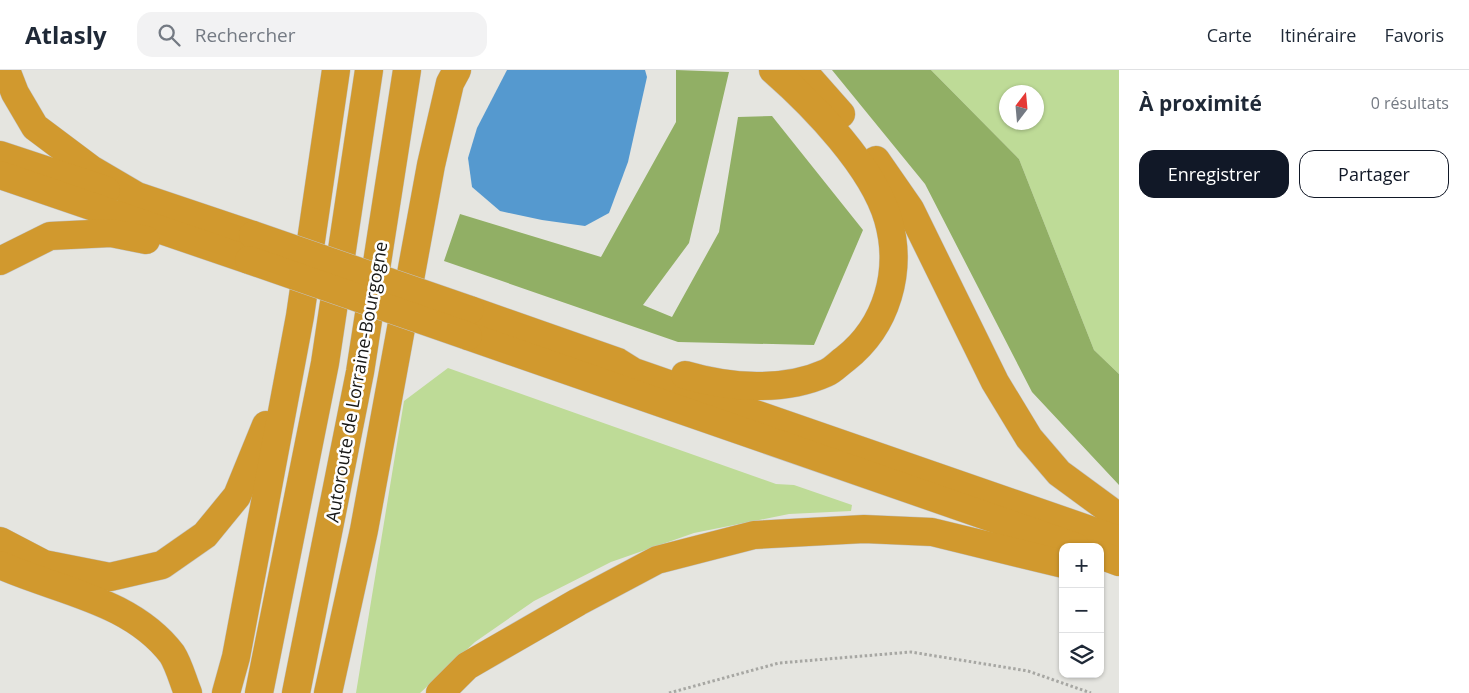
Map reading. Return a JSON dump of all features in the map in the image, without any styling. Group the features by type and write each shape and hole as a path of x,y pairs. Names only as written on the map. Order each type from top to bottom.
{"highway":[{"path":"6,70 35,128 91,169 137,196 251,247 469,323 1065,543"},
{"path":"226,693 236,657 297,328 336,70"},
{"name":"Autoroute de Lorraine-Bourgogne","path":"259,693 325,363 369,70"},
{"name":"Autoroute de Lorraine-Bourgogne","path":"296,693 360,372 407,70"},
{"path":"328,693 364,530 431,165 450,83 457,70"},
{"path":"469,323 618,362 642,362 694,378 745,386 791,384 828,372 858,348 880,317 892,285 894,253 888,219 874,185 838,136 773,70"},
{"path":"802,70 856,131 910,209 995,382 1029,438 1059,473 1119,517"},
{"path":"0,155 123,196 137,196"},
{"path":"0,175 197,243"},
{"path":"0,261 50,236 111,233 173,246 197,243 251,247"},
{"path":"0,541 44,564 110,577 162,565 205,535 237,496 262,439 297,328"},
{"path":"618,362 634,372 1119,540"},
{"path":"440,693 467,666 578,602 657,560 754,535 864,529 932,532 1059,563"},
{"path":"1104,556 1119,562"},
{"path":"0,565 102,603 144,625 172,655 188,693"},
{"path":"1104,576 1119,581"}],"path":[{"path":"669,693 779,663 911,652 1028,671 1091,693"}],"green space":[{"path":"676,70 729,72 689,243 643,305 672,317 719,232 738,117 772,116 863,230 814,345 678,342 444,261 460,214 601,257 676,122"},
{"path":"832,70 931,70 1019,159 1094,350 1119,374 1119,485 1032,392 925,184"},
{"path":"931,70 1119,70 1119,374 1094,350 1019,159"},
{"path":"448,368 776,484 794,485 852,505 851,511 789,514 694,533 611,562 534,601 475,642 420,693 356,693 404,401"}],"water":[{"path":"507,70 645,70 647,77 628,162 609,213 585,226 542,220 500,211 472,187 468,158 477,128"}]}
